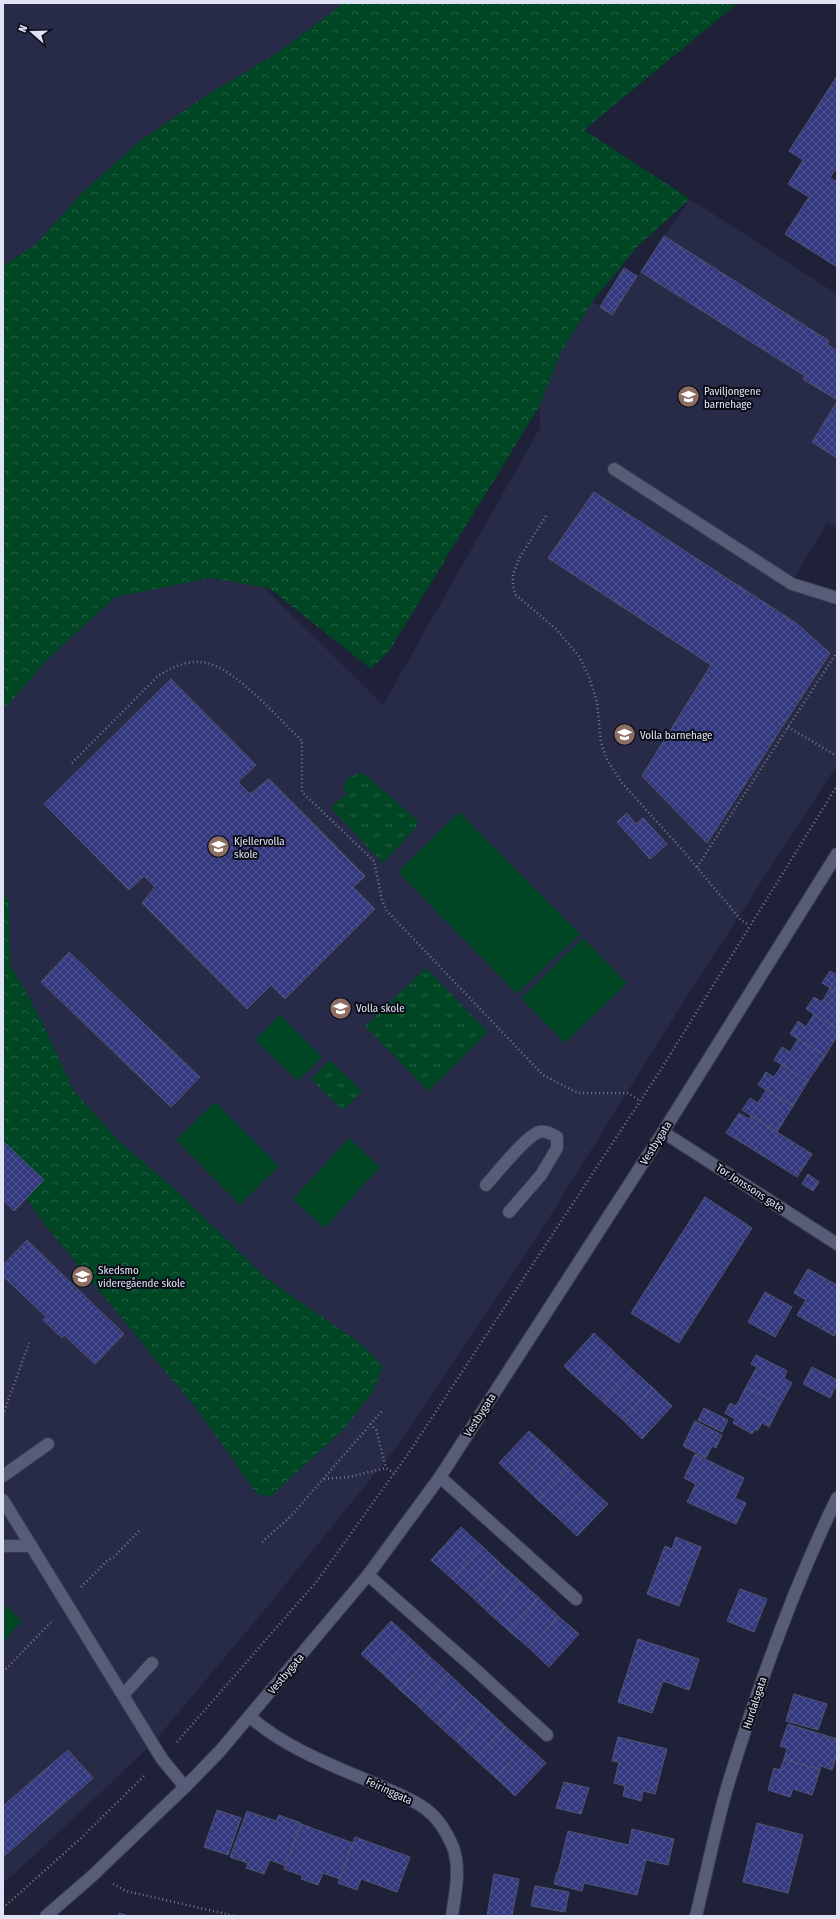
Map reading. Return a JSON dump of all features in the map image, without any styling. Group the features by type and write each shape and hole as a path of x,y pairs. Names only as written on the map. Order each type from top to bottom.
{"street":[{"path":"614,469 792,584 837,598"},
{"name":"Vestbygata","path":"46,1916 91,1876 185,1787 250,1717 368,1575 440,1476 663,1132 837,854"},
{"path":"486,1185 530,1138 540,1132 552,1133 557,1137 557,1148 541,1174 509,1212"},
{"name":"Tor Jonssons gate","path":"663,1132 837,1244"},
{"path":"3,1476 48,1444"},
{"path":"440,1476 576,1599"},
{"name":"Hurdalsgata","path":"696,1916 729,1782 763,1677 795,1593 837,1498"},
{"path":"3,1500 162,1759 185,1787"},
{"path":"3,1546 31,1546"},
{"path":"368,1575 547,1735"},
{"path":"123,1695 152,1663"},
{"name":"Feiringgata","path":"250,1717 264,1729 294,1747 409,1799 427,1810 442,1825 453,1848 457,1873 452,1916"}],"path":[{"path":"546,516 520,557 513,574 513,586 516,595 556,629 579,656 589,677 597,702 602,742 606,758 622,783 697,867 741,920 749,925"},
{"path":"697,867 837,652"},
{"path":"72,763 158,676 171,667 189,662 206,663 224,670 259,699 302,741 302,792 374,861 382,900 386,910 543,1075 578,1093 628,1093 640,1101"},
{"path":"788,727 837,756"},
{"path":"174,1745 317,1581 394,1474 640,1101 837,786"},
{"path":"3,1414 29,1343"},
{"path":"262,1542 291,1516 382,1411"},
{"path":"370,1424 376,1430 386,1468 394,1474"},
{"path":"324,1479 349,1477 386,1468"},
{"path":"4,1670 66,1604 107,1562 114,1558 140,1530"},
{"path":"3,1908 80,1839 150,1770"},
{"path":"109,1882 126,1891 235,1916"}],"shaded area":[{"path":"3,3 738,3 144,469 383,705 540,428 539,388 592,302 600,306 624,268 637,276 690,199 837,294 837,528 827,523 793,580 837,607 837,765 684,1001 540,1232 399,1444 267,1607 153,1743 22,1867 3,1883"}],"green space":[{"path":"344,3 738,3 584,130 690,199 637,247 592,302 561,352 539,407 389,651 371,669 269,588 211,578 115,597 50,657 3,710 3,266 34,246 83,192 140,141 204,97 277,53"},
{"path":"359,773 367,776 418,821 416,828 383,863 331,808 347,793 343,789 347,780"},
{"path":"459,812 580,934 517,994 398,872"},
{"path":"3,893 9,901 10,964 42,1022 74,1091 119,1141 177,1191 266,1278 360,1343 383,1366 374,1390 344,1429 271,1496 258,1495 199,1412 41,1220 3,1163"},
{"path":"583,938 627,983 565,1043 521,998"},
{"path":"426,968 488,1032 428,1091 365,1026"},
{"path":"280,1015 322,1057 298,1081 255,1040"},
{"path":"330,1060 362,1091 343,1110 311,1079"},
{"path":"215,1102 279,1166 240,1205 176,1140"},
{"path":"349,1138 380,1167 324,1228 293,1199"},
{"path":"3,1603 22,1621 3,1642"}],"building":[{"path":"837,76 837,167 830,178 837,182 837,267 785,234 809,197 788,184 803,160 789,151"},
{"path":"664,236 829,341 827,344 837,351 837,400 803,379 805,376 641,272"},
{"path":"624,268 637,276 612,315 600,307"},
{"path":"837,402 837,458 812,442"},
{"path":"594,492 796,623 830,653 707,843 642,776 711,665 548,558"},
{"path":"171,679 256,765 238,782 250,794 269,779 365,876 353,887 375,909 285,999 271,985 247,1009 142,903 155,887 144,876 129,890 44,804"},
{"path":"627,813 636,824 643,818 667,844 650,859 617,822"},
{"path":"69,952 200,1077 171,1107 41,982"},
{"path":"830,971 837,975 837,992 822,983"},
{"path":"830,988 837,992 837,1029 806,1009 814,997 822,1002"},
{"path":"814,1014 837,1029 837,1036 825,1056 790,1034 798,1021 806,1027"},
{"path":"798,1039 825,1056 808,1081 774,1060 782,1047 790,1052"},
{"path":"782,1065 808,1081 793,1106 758,1085 766,1072 774,1077"},
{"path":"766,1090 793,1106 777,1132 742,1110 750,1098 758,1103"},
{"path":"739,1113 749,1119 751,1116 812,1154 797,1177 726,1133"},
{"path":"3,1141 44,1180 14,1211 3,1200"},
{"path":"808,1174 819,1182 813,1191 802,1184"},
{"path":"705,1197 752,1228 679,1343 631,1313"},
{"path":"27,1240 124,1334 95,1364 64,1335 62,1338 43,1320 46,1317 3,1276 3,1265"},
{"path":"808,1269 837,1285 837,1330 834,1336 797,1315 806,1300 794,1293"},
{"path":"765,1292 792,1307 775,1337 748,1322"},
{"path":"594,1333 614,1352 584,1385 564,1366"},
{"path":"614,1352 633,1370 603,1402 584,1385"},
{"path":"756,1355 787,1371 784,1378 792,1383 780,1405 746,1387 757,1367 751,1364"},
{"path":"812,1367 837,1380 837,1384 830,1398 803,1384"},
{"path":"633,1370 653,1388 623,1420 603,1402"},
{"path":"746,1387 780,1405 769,1427 762,1423 757,1431 755,1429 752,1434 733,1423 735,1419 725,1413 730,1403 736,1406"},
{"path":"653,1388 672,1406 642,1439 623,1420"},
{"path":"704,1408 728,1420 722,1432 698,1420"},
{"path":"695,1421 722,1435 716,1448 712,1446 706,1458 683,1446"},
{"path":"529,1431 549,1449 519,1482 499,1463"},
{"path":"549,1449 568,1467 538,1500 519,1482"},
{"path":"695,1454 744,1478 735,1498 746,1503 736,1524 687,1502 696,1484 684,1478"},
{"path":"568,1467 588,1486 558,1518 538,1500"},
{"path":"588,1486 608,1504 577,1536 558,1518"},
{"path":"461,1527 482,1546 452,1579 431,1560"},
{"path":"676,1537 701,1547 679,1606 647,1594 665,1546 672,1549"},
{"path":"482,1546 501,1564 471,1596 452,1579"},
{"path":"501,1564 520,1581 490,1614 471,1596"},
{"path":"520,1581 539,1598 509,1631 490,1614"},
{"path":"740,1589 767,1599 754,1632 727,1621"},
{"path":"539,1598 558,1616 529,1648 509,1631"},
{"path":"558,1616 579,1634 549,1667 529,1648"},
{"path":"391,1621 411,1639 381,1672 361,1654"},
{"path":"411,1639 430,1657 400,1690 381,1672"},
{"path":"638,1639 699,1659 689,1690 663,1681 652,1713 618,1702"},
{"path":"430,1657 449,1674 419,1707 400,1690"},
{"path":"449,1674 468,1692 438,1725 419,1707"},
{"path":"468,1692 487,1709 457,1742 438,1725"},
{"path":"794,1694 827,1704 818,1730 786,1721"},
{"path":"487,1709 506,1727 476,1760 457,1742"},
{"path":"788,1724 837,1739 837,1754 832,1770 821,1766 820,1770 784,1759 787,1748 780,1746"},
{"path":"506,1727 526,1745 496,1778 476,1760"},
{"path":"618,1737 667,1749 655,1794 643,1791 641,1801 623,1796 625,1786 614,1783 619,1762 612,1761"},
{"path":"526,1745 546,1763 515,1796 496,1778"},
{"path":"68,1750 93,1778 3,1857 3,1806"},
{"path":"784,1759 820,1770 812,1795 793,1789 790,1797 768,1790 774,1768 780,1770"},
{"path":"564,1782 589,1788 581,1814 556,1808"},
{"path":"217,1810 241,1818 228,1855 204,1847"},
{"path":"247,1811 276,1821 279,1815 301,1823 286,1866 270,1860 264,1874 246,1868 248,1863 230,1857"},
{"path":"757,1823 803,1835 788,1893 743,1882"},
{"path":"301,1824 353,1843 340,1879 323,1873 318,1885 301,1879 303,1876 284,1869"},
{"path":"632,1829 674,1839 668,1865 646,1860 637,1895 584,1883 582,1891 554,1884 568,1831 629,1845"},
{"path":"355,1837 410,1857 397,1892 361,1879 357,1890 338,1883"},
{"path":"494,1874 519,1879 512,1916 487,1916"},
{"path":"535,1886 569,1892 565,1912 531,1906"},
{"path":"119,1913 129,1916 118,1916"}],"place":[{"name":"Paviljongene barnehage","path":"688,397"},
{"name":"Volla barnehage","path":"625,735"},
{"name":"Kjellervolla skole","path":"219,847"},
{"name":"Volla skole","path":"341,1008"},
{"name":"Skedsmo videregående skole","path":"83,1276"}]}
